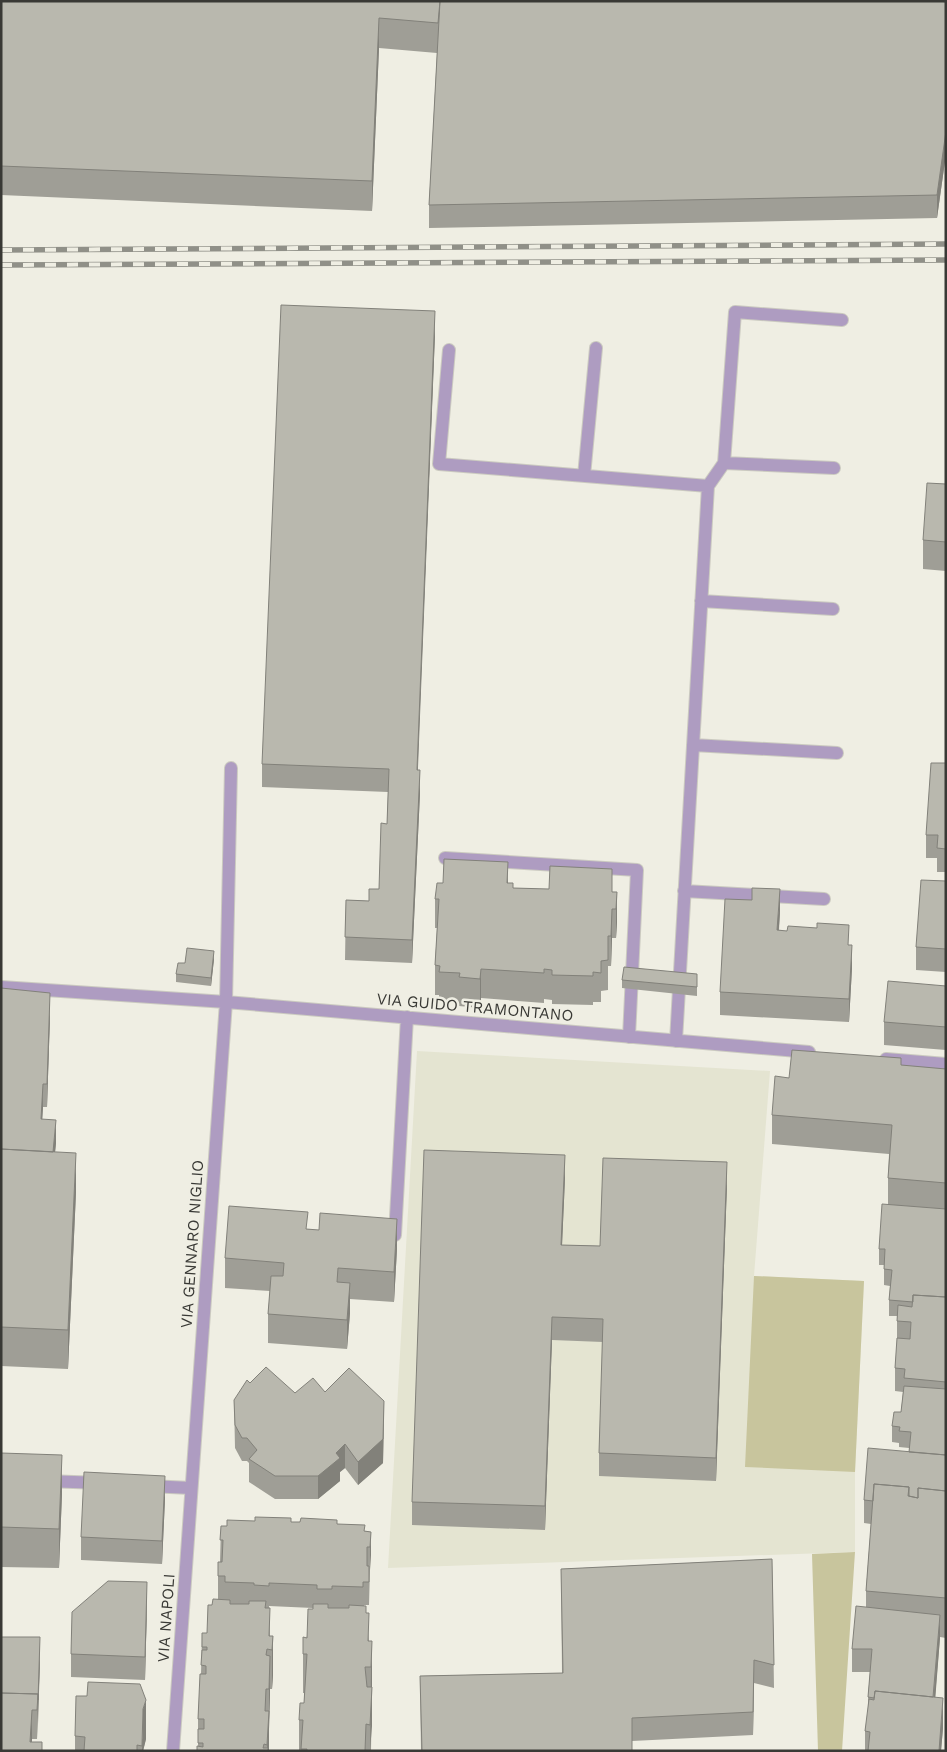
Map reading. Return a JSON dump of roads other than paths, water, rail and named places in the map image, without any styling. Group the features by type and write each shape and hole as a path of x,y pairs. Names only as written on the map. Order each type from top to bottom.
{"street":[{"path":"676,1041 708,486 724,463 735,312 842,320"},
{"path":"584,476 596,348"},
{"path":"449,350 439,464 708,486"},
{"path":"724,463 834,468"},
{"path":"702,601 833,609"},
{"path":"693,745 837,754"},
{"name":"VIA GENNARO NIGLIO","path":"191,1488 226,1002 231,768"},
{"path":"445,858 637,870 629,1037"},
{"path":"684,891 824,899"},
{"name":"VIA GUIDO TRAMONTANO","path":"1,987 226,1002 818,1053"},
{"path":"395,1238 407,1017"},
{"path":"877,1058 946,1064"},
{"path":"38,1480 114,1484"},
{"path":"133,1485 191,1488"},
{"name":"VIA NAPOLI","path":"173,1751 191,1488"}],"railway":[{"path":"1,250 946,244"},
{"path":"1,265 946,260"}]}
